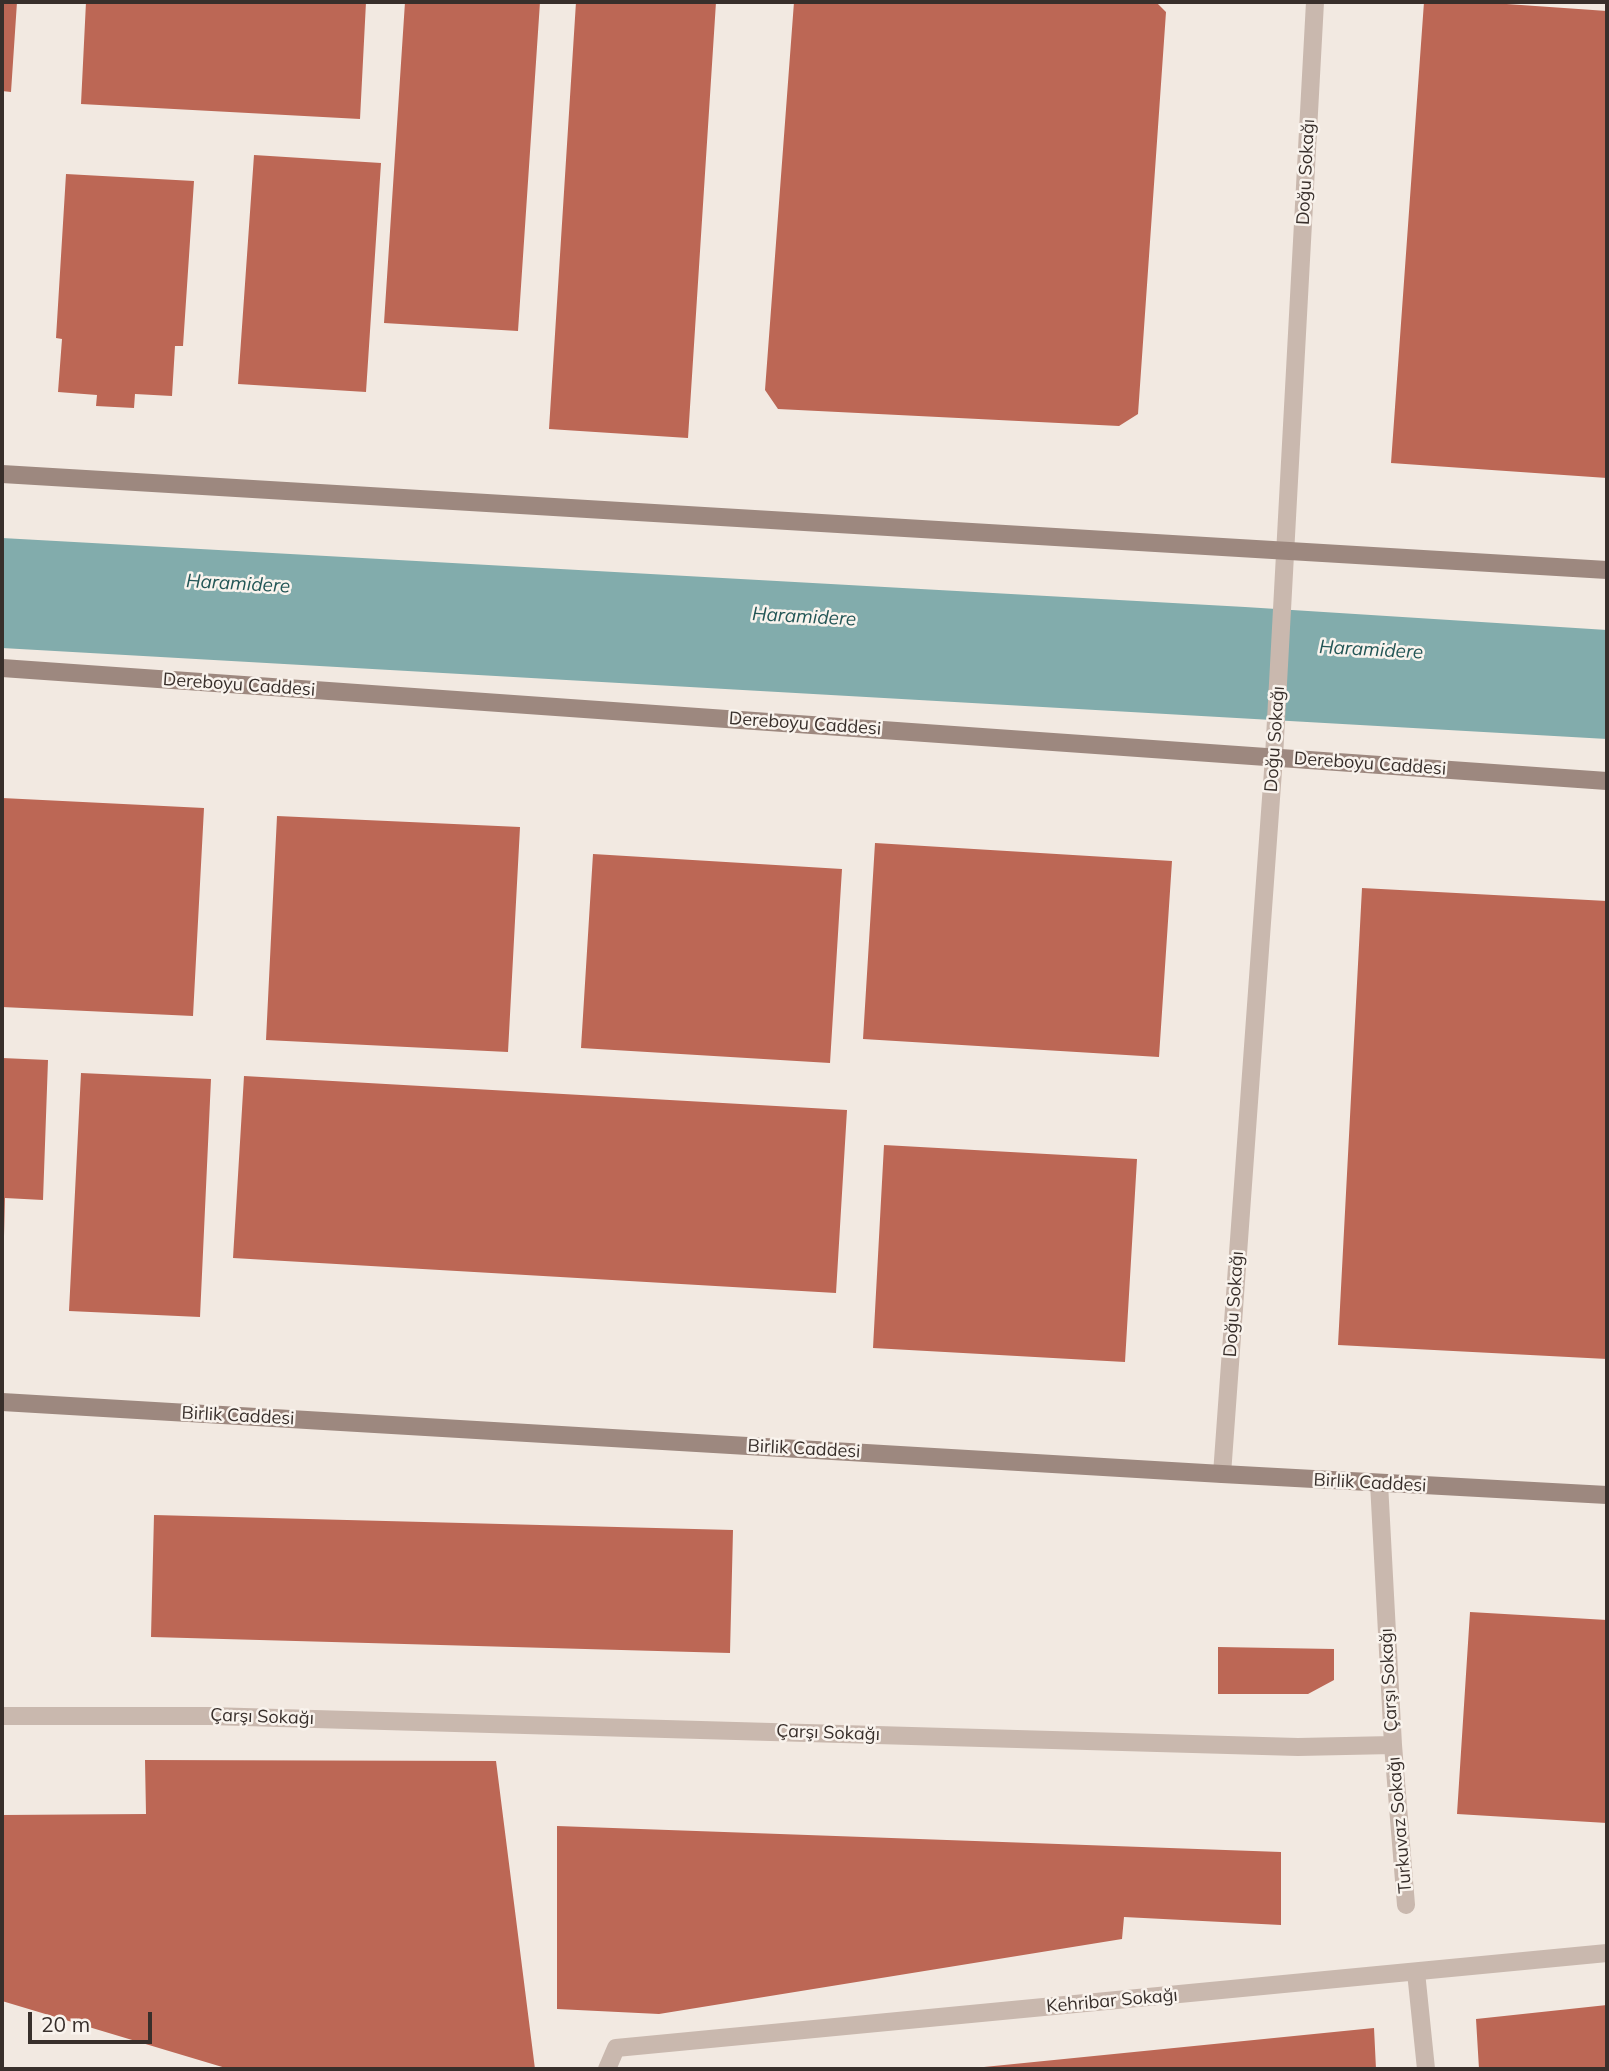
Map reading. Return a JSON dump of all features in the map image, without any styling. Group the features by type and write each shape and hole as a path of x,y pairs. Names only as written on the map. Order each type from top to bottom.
{"street":[{"name":"Doğu Sokağı","path":"1222,1474 1274,757 1315,2"},
{"path":"2,474 1607,570"},
{"name":"Dereboyu Caddesi","path":"2,668 1607,781"},
{"name":"Birlik Caddesi","path":"2,1402 1607,1495"},
{"name":"Çarşı Sokağı","path":"2,1716 209,1716 1298,1747 1393,1745 1379,1483"},
{"name":"Turkuvaz Sokağı","path":"1393,1745 1406,1905"},
{"name":"Kehribar Sokağı","path":"607,2069 616,2048 1607,1953"},
{"path":"1416,1972 1426,2069"}],"water":[{"name":"Haramidere","path":"2,538 1245,607 1607,630 1607,739 2,648"}],"building":[{"path":"2,2 17,2 11,92 2,91"},
{"path":"86,2 366,2 360,119 81,104"},
{"path":"405,2 540,2 518,331 384,323"},
{"path":"576,2 716,2 688,438 549,429"},
{"path":"794,2 1156,2 1166,12 1138,414 1119,426 778,409 765,390"},
{"path":"1424,2 1478,2 1607,11 1607,478 1391,463"},
{"path":"254,155 381,163 366,392 238,384"},
{"path":"66,174 194,181 183,346 175,346 172,396 135,394 134,408 96,406 97,395 58,392 62,339 56,338"},
{"path":"2,798 204,808 193,1016 2,1007"},
{"path":"277,816 520,827 508,1052 266,1040"},
{"path":"875,843 1172,861 1159,1057 863,1039"},
{"path":"593,854 842,869 830,1063 581,1048"},
{"path":"1362,888 1607,901 1607,1359 1338,1345"},
{"path":"2,1058 48,1060 43,1200 5,1198 4,1236 2,1236"},
{"path":"81,1073 211,1079 200,1317 69,1311"},
{"path":"244,1076 847,1110 836,1293 233,1258"},
{"path":"884,1145 1137,1159 1125,1362 873,1348"},
{"path":"154,1515 733,1530 730,1653 151,1637"},
{"path":"1470,1612 1607,1620 1607,1823 1457,1814"},
{"path":"1218,1647 1334,1649 1334,1680 1308,1694 1218,1694"},
{"path":"145,1760 496,1761 535,2069 229,2069 2,2001 2,1815 146,1814"},
{"path":"557,1826 1281,1852 1281,1925 1124,1917 1122,1939 659,2014 557,2009"},
{"path":"1607,2005 1607,2069 1479,2069 1476,2019"},
{"path":"1374,2028 1376,2069 984,2069 984,2067"}]}
